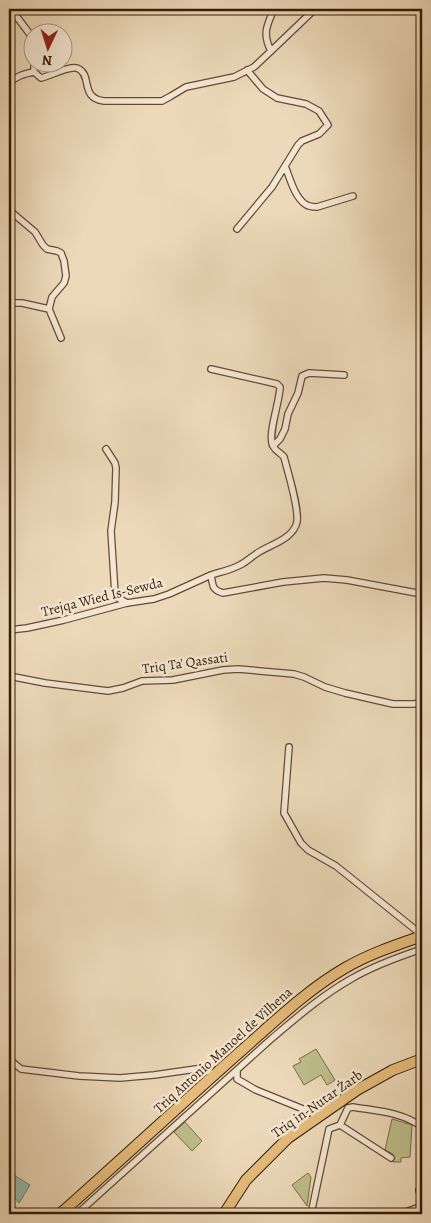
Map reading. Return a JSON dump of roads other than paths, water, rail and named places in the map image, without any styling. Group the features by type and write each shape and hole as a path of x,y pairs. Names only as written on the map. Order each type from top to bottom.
{"highway":[{"name":"Triq Antonio Manoel de Vilhena","path":"60,1214 214,1075 318,985 345,967 373,953 422,936"},
{"name":"Triq in-Nutar Żarb","path":"224,1214 246,1180 288,1138 357,1090 393,1070 422,1059"}],"street":[{"path":"11,9 22,24"},
{"path":"271,51 266,43 265,35 274,9"},
{"path":"72,68 81,69 89,92 93,98 98,100 162,101 186,88 234,77 254,67 315,9"},
{"path":"237,229 272,187 298,145 302,141 319,134 328,126 319,111 306,104 277,98 263,89 247,70"},
{"path":"9,83 15,77 22,74 34,72 41,78 58,72"},
{"path":"285,166 294,189 306,205 317,207 353,196"},
{"path":"9,210 35,232 43,245 60,253 64,261 66,276 64,283 52,297 49,309 61,338"},
{"path":"9,303 22,303 49,309"},
{"path":"211,369 279,385 280,390 272,433 273,446"},
{"path":"273,446 280,439 285,429 288,414 298,394 302,376 310,373 344,375"},
{"name":"Trejqa Wied Is-Sewda","path":"9,630 64,620 127,603 161,597 211,575 240,566 257,553 277,544 292,530 296,524 297,516 284,457 273,446"},
{"path":"106,449 116,468 115,502 111,531 115,594 127,603"},
{"path":"211,575 216,592 223,594 283,582 324,578 347,580 422,594"},
{"name":"Triq Ta' Qassati","path":"9,676 45,683 108,691 142,681 173,680 223,670 238,669 294,674 325,687 384,702 422,703"},
{"path":"289,747 284,813 296,835 308,850 336,866 422,936"},
{"path":"77,1214 302,1013 351,978 380,964 422,949"},
{"path":"9,1059 21,1069 79,1076 120,1078 203,1068 214,1075"},
{"path":"237,1070 237,1079 256,1090 303,1109 326,1111"},
{"path":"311,1214 329,1129 340,1125 348,1108 353,1107 402,1116 422,1127"},
{"path":"340,1125 391,1158"},
{"path":"400,1214 422,1204 419,1190 422,1186"}],"water":[{"path":"9,1172 30,1185 19,1203 9,1191"}]}
